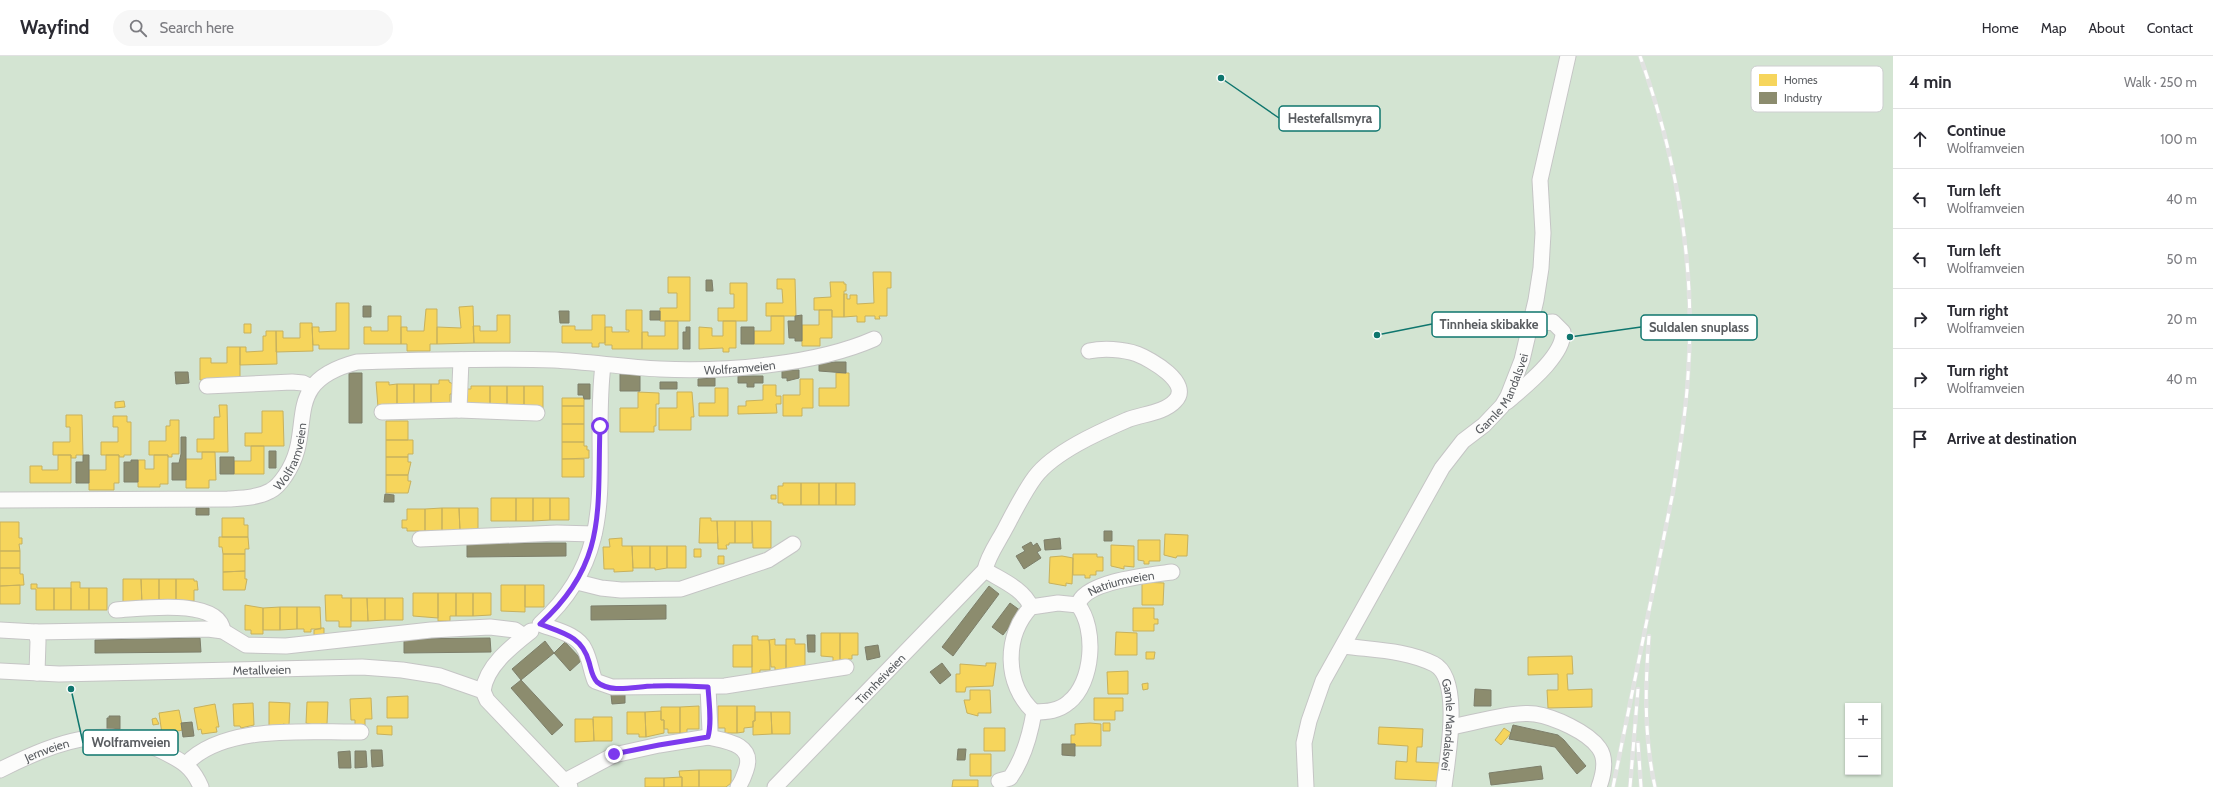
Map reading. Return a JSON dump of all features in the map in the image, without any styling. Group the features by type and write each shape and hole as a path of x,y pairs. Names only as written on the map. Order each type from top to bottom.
{"street":[{"name":"Gamle Mandalsvei","path":"1306,787 1304,743 1308,721 1323,681 1344,646 1442,468 1452,453 1502,406 1515,379 1530,329 1541,268 1543,233 1540,180 1568,56"},
{"path":"1502,406 1540,372 1554,356 1562,343 1563,332 1553,322 1541,323 1530,329"},
{"name":"Wolframveien","path":"0,500 228,500 260,496 279,485 292,466 304,401 311,387 326,374 339,367 357,362 554,360 661,369 751,366 830,353 874,339"},
{"path":"999,781 1010,778 1020,764 1029,738 1034,712 1024,702 1016,689 1012,675 1012,641 1017,627 1031,607 1029,600 1022,594 985,570 989,559 1035,476 1046,466 1078,444 1127,420 1168,407 1177,399 1179,390 1173,378 1150,360 1130,352 1088,351"},
{"path":"459,410 461,360"},
{"path":"603,365 599,442 599,502 594,534 577,582 556,610 524,636 492,669 484,684 483,691 487,700 568,784 614,754 708,737 733,743 742,748 748,754 748,763 738,787"},
{"path":"207,386 292,382 303,383 311,387"},
{"path":"382,412 459,410 537,414"},
{"path":"420,539 557,533 594,534"},
{"path":"577,582 601,588 621,590 681,589 762,562 793,544"},
{"name":"Tinnheiveien","path":"775,787 985,570"},
{"name":"Natriumveien","path":"1078,605 1083,595 1112,582 1172,572"},
{"name":"Natriumveien","path":"1031,607 1058,603 1078,605 1084,613 1088,624 1090,646 1088,664 1081,683 1070,702 1059,709 1034,712"},
{"name":"Metallveien","path":"116,610 166,608 201,610 219,620 223,631"},
{"path":"540,624 566,634 579,641 585,650 595,681 612,687 708,687 846,667"},
{"name":"Metallveien","path":"0,630 36,632 208,629 223,631 246,645 286,646 416,631 490,627 516,630 524,636"},
{"path":"36,632 38,641 37,673"},
{"name":"Gamle Mandalsvei","path":"1344,646 1374,649 1405,655 1435,664 1443,672 1449,687 1451,727 1444,787"},
{"name":"Metallveien","path":"0,672 37,673 362,667 402,670 440,676 483,691"},
{"path":"708,687 710,731 708,737"},
{"path":"1451,727 1522,714 1535,714 1560,722 1591,739 1600,749 1603,770 1599,787"},
{"path":"186,764 202,750 236,738 287,733 361,732"},
{"name":"Jernveien","path":"0,770 44,748 101,737 118,737 153,746 186,764 201,787"}],"green space":[{"path":"0,56 1893,56 1893,787 0,787"}],"building: Homes":[{"path":"873,272 891,272 891,288 887,288 887,316 879,316 880,319 875,319 875,316 865,316 865,322 857,322 857,316 844,317 844,294 847,294 847,299 850,299 850,295 857,295 857,304 874,303"},
{"path":"668,277 690,277 690,321 660,321 660,308 677,308 677,293 668,293"},
{"path":"777,279 795,279 796,316 766,316 766,303 783,303 782,289 777,289"},
{"path":"830,282 844,282 844,284 846,284 846,291 844,291 844,317 832,317 832,310 814,310 814,298 831,297"},
{"path":"730,283 747,283 747,321 718,321 718,308 734,308 734,294 730,294"},
{"path":"336,303 349,303 349,349 319,349 319,345 313,345 312,327 319,327 319,332 336,331"},
{"path":"473,306 474,343 437,344 437,327 461,328 459,307"},
{"path":"426,309 437,309 437,344 430,344 430,351 407,351 407,344 401,344 401,327 407,327 407,331 424,331"},
{"path":"626,310 642,310 642,349 612,349 612,345 605,345 605,327 612,327 612,332 629,332 629,330 626,330"},
{"path":"819,310 832,310 832,338 820,338 820,346 802,346 802,325 819,325"},
{"path":"497,315 510,315 510,343 474,343 473,326 480,326 480,331 497,331"},
{"path":"592,315 605,315 605,343 599,343 599,347 592,347 592,343 562,343 562,326 575,326 575,330 592,330"},
{"path":"388,316 401,316 401,344 364,344 364,327 371,327 371,331 388,331"},
{"path":"771,316 784,316 784,344 754,344 754,331 771,331"},
{"path":"665,321 678,321 678,349 642,349 642,332 648,332 648,336 665,336"},
{"path":"723,321 736,321 736,348 729,348 729,352 723,352 723,348 699,349 699,327 712,328 712,336 723,336"},
{"path":"300,323 312,323 313,351 276,352 276,331 283,331 283,338 300,338"},
{"path":"244,324 251,324 251,333 244,333"},
{"path":"266,331 276,331 277,364 240,365 240,347 246,347 246,352 263,351 263,336 266,336"},
{"path":"227,347 240,347 240,380 200,380 200,358 211,358 211,363 227,363"},
{"path":"836,373 849,373 849,406 819,406 819,388 836,388"},
{"path":"800,379 813,379 813,408 802,408 802,416 783,416 783,395 800,395"},
{"path":"439,380 449,380 449,382 453,384 453,394 450,394 450,406 431,407 431,384 439,384"},
{"path":"376,382 389,382 389,385 397,384 397,407 378,407"},
{"path":"397,384 414,384 414,407 397,407"},
{"path":"414,384 431,384 431,407 414,407"},
{"path":"763,385 776,385 776,396 781,396 781,404 776,404 777,413 738,414 738,406 746,406 746,401 763,400"},
{"path":"471,386 490,386 490,408 465,406 465,389 471,389"},
{"path":"490,386 507,386 507,408 490,408"},
{"path":"507,386 524,386 524,408 507,408"},
{"path":"524,386 543,386 543,408 524,408"},
{"path":"715,388 728,388 728,416 699,416 699,403 715,403"},
{"path":"638,392 659,393 659,404 656,404 656,426 654,426 654,432 620,432 620,408 638,408"},
{"path":"677,392 692,392 694,417 691,417 691,430 659,430 659,408 677,408"},
{"path":"562,398 584,398 584,406 562,406"},
{"path":"124,401 125,407 115,408 115,402"},
{"path":"219,405 227,405 228,452 197,452 197,439 214,439 214,417 220,417"},
{"path":"562,406 584,406 584,424 562,424"},
{"path":"262,411 283,411 284,446 245,446 245,433 262,433"},
{"path":"66,415 82,415 83,455 76,455 76,458 71,458 71,455 53,455 53,442 70,442 70,427 66,427"},
{"path":"113,416 127,416 127,422 131,422 131,455 119,457 119,455 101,455 101,442 118,442 118,427 113,427"},
{"path":"170,420 179,420 179,454 172,454 172,457 168,457 168,455 149,455 149,441 166,441 166,426 170,426"},
{"path":"386,421 408,421 408,440 386,440"},
{"path":"562,424 584,424 584,442 562,442"},
{"path":"386,440 413,440 413,454 408,454 408,457 386,457"},
{"path":"562,442 584,442 584,446 587,446 587,450 589,450 589,458 562,459"},
{"path":"251,446 264,446 264,474 234,474 234,461 251,461"},
{"path":"202,452 215,452 216,480 209,480 209,488 186,488 186,459 202,459"},
{"path":"58,455 71,455 71,483 30,483 30,466 42,466 42,470 58,470"},
{"path":"106,455 119,455 119,483 114,483 114,490 89,490 89,470 106,470"},
{"path":"154,455 168,455 168,484 160,484 160,487 138,487 138,460 145,460 145,469 154,469"},
{"path":"386,457 408,457 408,462 411,462 408,475 386,475"},
{"path":"562,459 584,459 584,477 562,477"},
{"path":"386,475 408,475 408,481 411,481 408,493 386,493"},
{"path":"783,483 801,483 801,505 783,505 783,503 778,503 778,486 783,486"},
{"path":"801,483 819,483 819,505 801,505"},
{"path":"819,483 836,483 836,505 819,505"},
{"path":"836,483 855,483 855,505 836,505"},
{"path":"771,495 776,495 776,499 771,499"},
{"path":"491,498 516,498 516,521 491,521"},
{"path":"516,498 533,498 533,521 516,521"},
{"path":"533,498 550,498 550,520 533,521"},
{"path":"550,498 569,498 569,520 550,520"},
{"path":"442,508 459,508 460,531 442,531"},
{"path":"442,508 442,531 425,531 425,509"},
{"path":"459,508 478,508 478,531 460,531"},
{"path":"407,509 425,509 425,531 407,531 407,528 402,528 402,520 407,520"},
{"path":"222,518 244,518 244,525 248,525 248,537 222,537"},
{"path":"700,518 711,518 711,521 717,521 718,543 699,543"},
{"path":"717,521 735,521 735,543 729,543 729,545 726,545 727,549 718,549"},
{"path":"735,521 752,521 752,543 735,543"},
{"path":"752,521 771,521 771,548 753,548"},
{"path":"0,522 19,522 19,538 22,538 22,544 19,544 20,551 0,551"},
{"path":"1165,534 1188,535 1187,556 1177,556 1176,558 1164,555"},
{"path":"219,537 248,537 249,549 245,549 245,554 223,554 222,547 219,547"},
{"path":"622,538 622,546 632,546 633,571 614,572 614,569 604,569 603,547 610,547 609,539"},
{"path":"1138,540 1160,540 1160,561 1149,561 1149,564 1144,564 1144,561 1138,560"},
{"path":"1111,545 1134,546 1134,567 1124,566 1124,569 1111,566"},
{"path":"632,546 650,546 650,568 633,568"},
{"path":"650,546 667,546 667,568 655,570 655,568 650,568"},
{"path":"667,546 686,546 686,568 667,568"},
{"path":"694,549 701,549 701,557 694,557"},
{"path":"0,551 20,551 20,568 0,568"},
{"path":"223,554 245,554 245,571 223,572"},
{"path":"1073,554 1097,554 1097,557 1103,557 1103,571 1096,571 1096,575 1090,575 1090,578 1085,578 1085,575 1073,575"},
{"path":"718,556 724,556 724,564 718,564"},
{"path":"1062,556 1073,558 1072,584 1066,583 1066,586 1049,583 1050,557"},
{"path":"0,568 20,568 20,574 23,574 24,585 0,586"},
{"path":"245,571 245,579 247,579 245,590 223,590 223,572"},
{"path":"123,579 141,579 142,605 123,602"},
{"path":"141,579 159,579 159,601 142,605"},
{"path":"159,579 176,579 176,601 159,601"},
{"path":"176,579 194,579 194,581 197,581 198,590 194,590 194,601 176,601"},
{"path":"71,582 80,582 80,588 89,588 89,610 71,610"},
{"path":"1142,582 1164,583 1163,605 1142,605"},
{"path":"31,584 37,584 37,588 54,588 54,610 36,610 36,589 31,589"},
{"path":"20,585 20,604 0,604 0,586"},
{"path":"501,585 525,585 525,612 501,611"},
{"path":"525,585 544,585 544,607 525,607"},
{"path":"54,588 71,588 71,610 54,610"},
{"path":"89,588 107,588 107,610 89,610"},
{"path":"413,593 438,593 438,618 413,616"},
{"path":"438,593 456,593 456,616 450,616 450,621 438,621"},
{"path":"456,593 473,593 473,616 456,616"},
{"path":"473,593 491,593 491,615 473,616"},
{"path":"325,595 342,595 342,598 351,598 351,627 339,627 339,621 326,621"},
{"path":"351,598 367,598 368,621 351,621"},
{"path":"367,598 385,598 385,620 368,621"},
{"path":"385,598 403,598 403,620 385,620"},
{"path":"245,605 263,608 263,634 251,634 251,630 245,630"},
{"path":"280,607 297,607 297,629 280,630"},
{"path":"280,607 280,630 263,630 263,608"},
{"path":"297,607 320,607 321,629 311,629 311,632 304,632 304,629 297,629"},
{"path":"1133,608 1154,608 1154,619 1158,619 1158,624 1154,624 1154,631 1133,631"},
{"path":"324,628 324,636 314,636 314,630"},
{"path":"1116,632 1137,633 1137,655 1115,655"},
{"path":"821,633 840,633 840,663 833,663 833,657 821,656"},
{"path":"840,633 858,633 858,655 852,655 852,659 848,659 848,665 840,663"},
{"path":"752,636 758,636 758,640 769,640 770,670 760,670 760,674 752,674"},
{"path":"775,639 775,645 786,645 786,674 775,670 775,667 771,667 769,640"},
{"path":"786,639 795,639 795,644 805,644 805,667 799,667 799,670 786,674"},
{"path":"733,645 752,645 752,667 733,667"},
{"path":"1146,652 1155,652 1154,659 1146,659"},
{"path":"1572,656 1573,674 1567,674 1568,690 1592,689 1592,707 1548,708 1547,690 1558,690 1558,674 1528,675 1528,657"},
{"path":"986,663 996,663 993,686 966,687 965,692 956,692 956,674 960,674 960,664 986,666"},
{"path":"1128,671 1128,694 1108,694 1107,672"},
{"path":"1148,683 1148,689 1143,690 1142,684"},
{"path":"970,690 990,690 991,713 978,713 978,716 967,713 964,700 970,700"},
{"path":"408,696 408,718 387,718 387,697"},
{"path":"371,698 372,719 365,719 365,726 355,727 355,720 351,720 350,699"},
{"path":"1094,698 1123,698 1123,711 1115,711 1115,720 1094,720"},
{"path":"269,702 290,703 289,725 283,724 283,728 269,728"},
{"path":"307,702 328,702 327,724 321,724 321,727 306,723"},
{"path":"253,703 254,725 241,728 240,726 234,726 233,704"},
{"path":"215,704 219,727 216,727 217,732 202,734 201,729 198,730 194,708"},
{"path":"699,706 699,729 687,729 687,733 680,733 680,707"},
{"path":"718,706 737,706 737,733 725,733 725,728 718,728"},
{"path":"737,706 755,706 755,721 753,721 753,727 744,728 744,732 737,733"},
{"path":"661,707 680,707 680,733 668,733 668,729 664,729 664,720 661,720"},
{"path":"179,710 183,730 162,734 159,713"},
{"path":"661,711 661,720 664,720 664,733 646,737 645,712"},
{"path":"627,712 645,712 646,737 639,737 639,734 627,734"},
{"path":"755,712 771,712 772,734 753,735 753,721 755,721"},
{"path":"771,712 790,712 790,734 772,734"},
{"path":"593,717 612,717 612,741 594,741"},
{"path":"156,718 159,724 153,725 152,719"},
{"path":"575,719 593,719 594,741 575,742"},
{"path":"1103,723 1110,723 1110,731 1103,731"},
{"path":"1075,724 1101,724 1101,746 1075,746 1075,744 1071,744 1071,735 1075,735"},
{"path":"377,726 392,726 392,735 377,734"},
{"path":"1379,727 1423,729 1422,747 1417,747 1416,762 1440,763 1439,781 1395,779 1396,761 1407,762 1408,746 1378,744"},
{"path":"984,728 1005,728 1005,751 984,751"},
{"path":"1504,728 1511,733 1501,745 1495,740"},
{"path":"970,754 991,754 991,776 970,776"},
{"path":"699,770 731,770 731,783 726,787 699,787"},
{"path":"699,770 699,787 682,787 682,777 680,777 679,771"},
{"path":"682,777 682,787 664,787 664,778"},
{"path":"645,778 664,778 664,787 645,787"},
{"path":"953,780 978,780 978,787 952,787"}],"building: Industry":[{"path":"706,280 712,280 713,291 706,291"},
{"path":"363,306 371,306 371,317 363,317"},
{"path":"559,311 569,311 569,323 560,323"},
{"path":"650,311 660,311 660,320 650,320"},
{"path":"802,315 802,341 795,341 795,338 789,338 788,321 795,321 795,316"},
{"path":"686,327 690,327 690,349 683,349 683,332 686,332"},
{"path":"741,327 754,327 754,344 741,344"},
{"path":"846,362 846,373 819,371 819,364"},
{"path":"782,370 799,370 799,378 787,381 787,378 782,378"},
{"path":"175,372 188,372 189,383 176,384"},
{"path":"349,373 362,373 362,423 349,423"},
{"path":"620,374 640,374 640,391 620,391"},
{"path":"738,376 763,376 763,383 754,383 754,387 747,387 747,383 738,383"},
{"path":"715,378 715,386 698,386 698,379"},
{"path":"660,382 677,382 677,389 660,389"},
{"path":"578,384 590,384 590,399 584,399 583,395 578,395"},
{"path":"181,437 186,437 186,480 172,480 172,463 179,463 181,454"},
{"path":"269,451 276,451 276,468 269,468"},
{"path":"83,455 89,455 89,483 76,483 76,462 83,462"},
{"path":"220,457 234,457 234,474 220,474"},
{"path":"131,460 138,460 138,482 124,482 124,462 131,462"},
{"path":"385,494 394,495 394,502 384,502"},
{"path":"196,508 209,508 209,515 196,515"},
{"path":"1104,531 1112,531 1112,541 1104,541"},
{"path":"1060,538 1061,549 1045,550 1044,540"},
{"path":"1031,542 1033,546 1037,543 1041,550 1037,552 1041,558 1024,569 1016,556 1025,551 1022,547"},
{"path":"467,543 566,543 566,556 467,557"},
{"path":"989,586 999,594 953,656 942,647"},
{"path":"1010,603 1021,611 1003,635 992,627"},
{"path":"666,605 666,619 591,620 591,606"},
{"path":"807,635 815,635 815,652 808,652"},
{"path":"200,638 201,652 95,653 95,640"},
{"path":"490,638 491,652 404,653 404,639"},
{"path":"545,641 554,653 521,680 512,669"},
{"path":"565,642 582,660 570,671 554,653"},
{"path":"878,645 880,657 867,660 865,647"},
{"path":"942,663 951,675 940,684 930,672"},
{"path":"521,680 563,725 552,735 511,688"},
{"path":"1475,689 1491,690 1491,706 1474,706"},
{"path":"611,695 625,695 625,703 612,704"},
{"path":"109,716 120,716 120,729 107,729 107,718 109,718"},
{"path":"192,722 194,736 183,737 181,723"},
{"path":"1513,725 1558,735 1586,766 1577,774 1555,747 1509,739"},
{"path":"1062,744 1075,744 1075,756 1062,755"},
{"path":"958,749 966,749 965,760 957,760"},
{"path":"371,750 382,750 383,766 372,767"},
{"path":"350,751 351,768 339,768 338,752"},
{"path":"355,751 366,751 367,767 355,768"},
{"path":"1541,766 1543,779 1491,785 1489,773"}],"railway":[{"path":"1613,787 1673,492 1686,404 1690,334 1686,253 1674,173 1653,95 1640,56"},
{"path":"1649,636 1646,712 1651,768 1655,787"},
{"path":"1630,787 1638,689"},
{"path":"1638,743 1641,787"}],"place":[{"name":"Hestefallsmyra","path":"1221,78"},
{"name":"Tinnheia skibakke","path":"1377,335"},
{"name":"Suldalen snuplass","path":"1570,337"},
{"name":"Wolframveien","path":"71,689"}],"route":[{"path":"600,426 599,502 592,543 577,582 556,610 540,624 566,634 579,641 585,650 595,681 600,684 612,687 628,688 654,686 708,687 709,701 710,731 708,737 614,754"}]}
